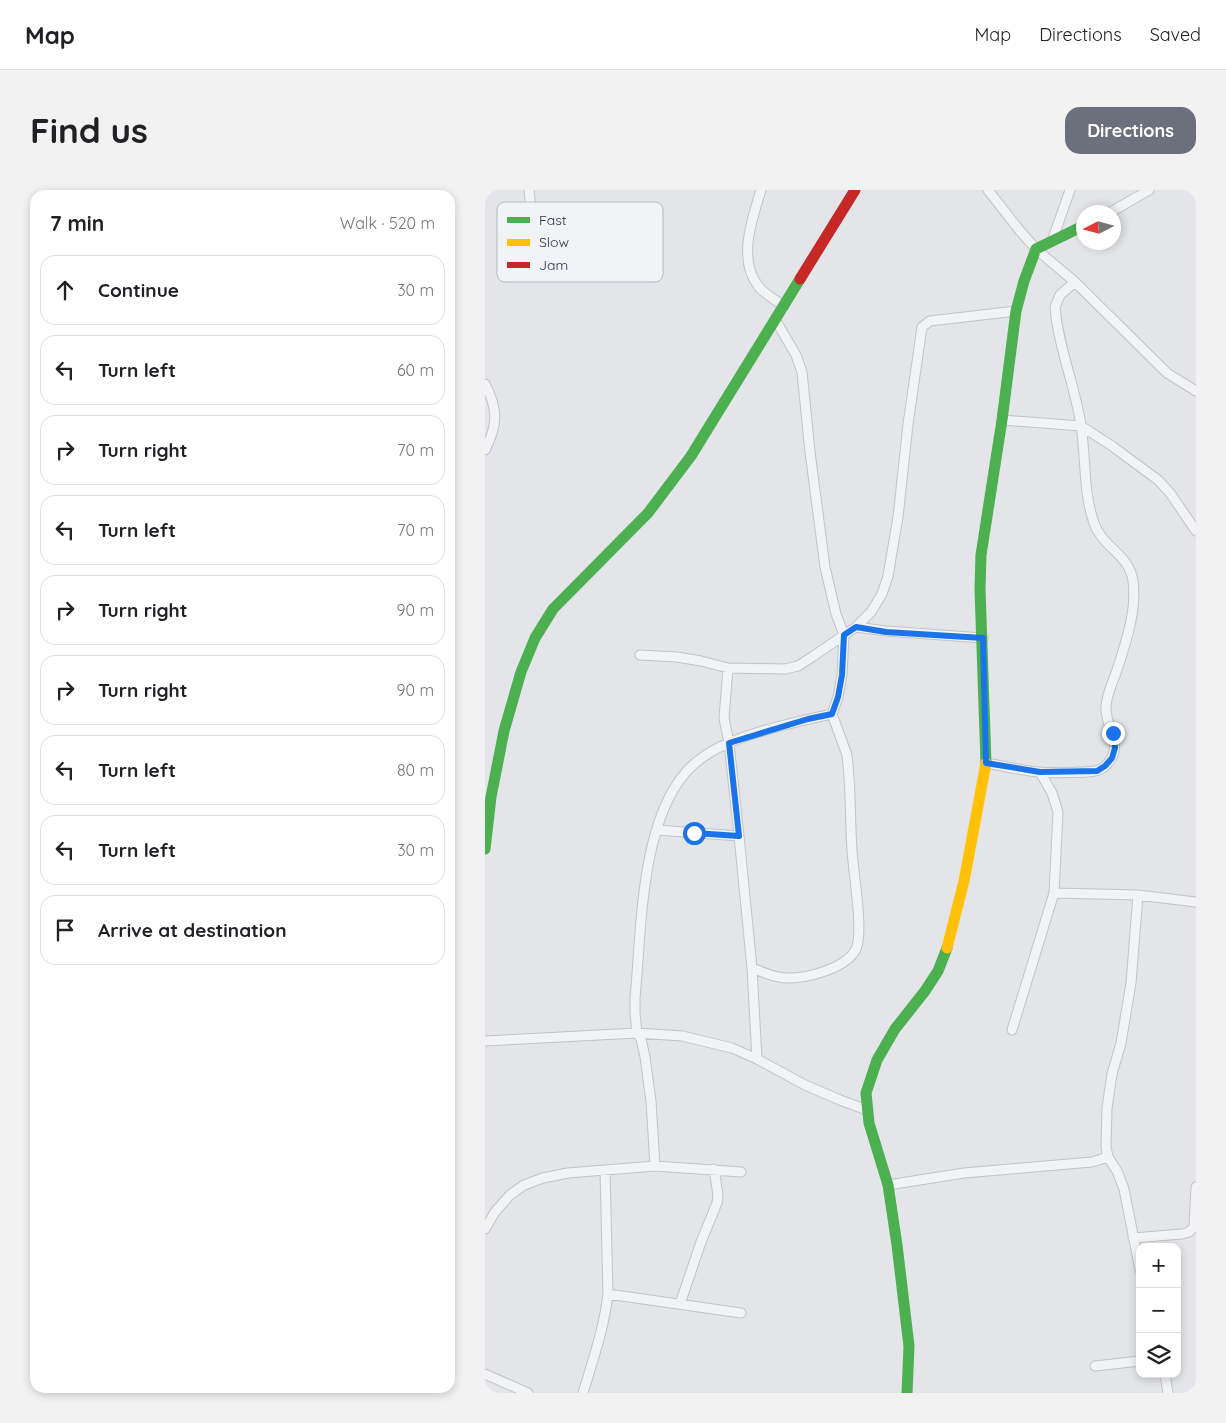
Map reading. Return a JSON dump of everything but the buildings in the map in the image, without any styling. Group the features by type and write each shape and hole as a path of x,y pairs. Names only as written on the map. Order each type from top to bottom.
{"street":[{"path":"761,190 749,238 749,266 752,276 759,287 784,306"},
{"path":"485,849 491,797 504,731 521,672 535,638 553,609 638,524 686,463 776,321 855,190"},
{"path":"989,190 1036,249 1075,282 1167,373 1196,391"},
{"path":"1052,241 1070,190"},
{"path":"1121,206 1149,190"},
{"path":"907,1393 909,1346 888,1185 869,1123 866,1093 877,1060 895,1029 925,991 937,971 948,946 964,881 986,763 980,590 981,555 1002,420 1016,311 1036,249 1076,229"},
{"path":"986,763 1040,772 1097,771 1112,758 1115,748 1113,733 1106,716 1107,698 1127,638 1132,610 1133,582 1131,569 1120,555 1104,542 1094,523 1088,501 1081,426 1055,307 1060,295 1075,282"},
{"path":"640,655 701,660 728,668 785,670 798,666 856,627 871,612 882,594 888,576 898,517 909,415 922,327 930,321 1016,311"},
{"path":"752,968 784,978 801,978 835,967 847,959 856,949 858,936 852,853 849,766 832,714 838,697 842,675 844,635 835,614 825,567 802,372 797,355 776,321"},
{"path":"485,384 496,411 492,437 485,450"},
{"path":"1002,420 1081,426 1158,480 1170,493 1196,531"},
{"path":"856,627 886,632 983,638"},
{"path":"728,668 724,718 729,743 752,968 757,1059"},
{"path":"655,1166 651,1101 645,1057 641,1039 637,1033 635,998 644,886 657,830 676,784 703,756 729,743 808,719 832,714"},
{"path":"1012,1030 1054,893 1058,812 1052,793 1040,772"},
{"path":"657,830 739,836"},
{"path":"1054,893 1138,895 1196,902"},
{"path":"1136,1252 1124,1189 1117,1171 1108,1156 1106,1147 1107,1108 1112,1074 1121,1043 1131,983 1138,895"},
{"path":"485,1041 637,1033 682,1036 732,1048 805,1085 867,1110"},
{"path":"888,1185 964,1173 1092,1162 1108,1156"},
{"path":"485,1229 495,1212 510,1195 524,1185 543,1178 655,1166 741,1172"},
{"path":"680,1304 701,1242 717,1203 718,1195 714,1169"},
{"path":"583,1393 598,1346 608,1294 605,1170"},
{"path":"1133,1238 1189,1232 1194,1227 1196,1187"},
{"path":"608,1294 741,1313"},
{"path":"1095,1366 1136,1361"},
{"path":"485,1374 528,1393"},
{"path":"1166,1378 1168,1393"}],"traffic: fast":[{"path":"986,763 980,589 981,555 1002,420 1016,311 1024,281 1036,249 1076,229"},
{"path":"485,849 491,797 504,731 521,672 535,638 553,609 648,513 691,456 800,279"},
{"path":"907,1393 909,1346 897,1245 888,1185 869,1123 866,1093 877,1060 895,1029 938,971 947,948"}],"traffic: slow":[{"path":"947,948 964,881 986,763"}],"traffic: jam":[{"path":"800,279 855,190"}],"route":[{"path":"694,833 739,836 729,743 808,719 832,714 838,697 842,675 844,635 856,627 886,632 983,638 986,763 1040,772 1097,771 1112,758 1115,748 1113,733"}]}
